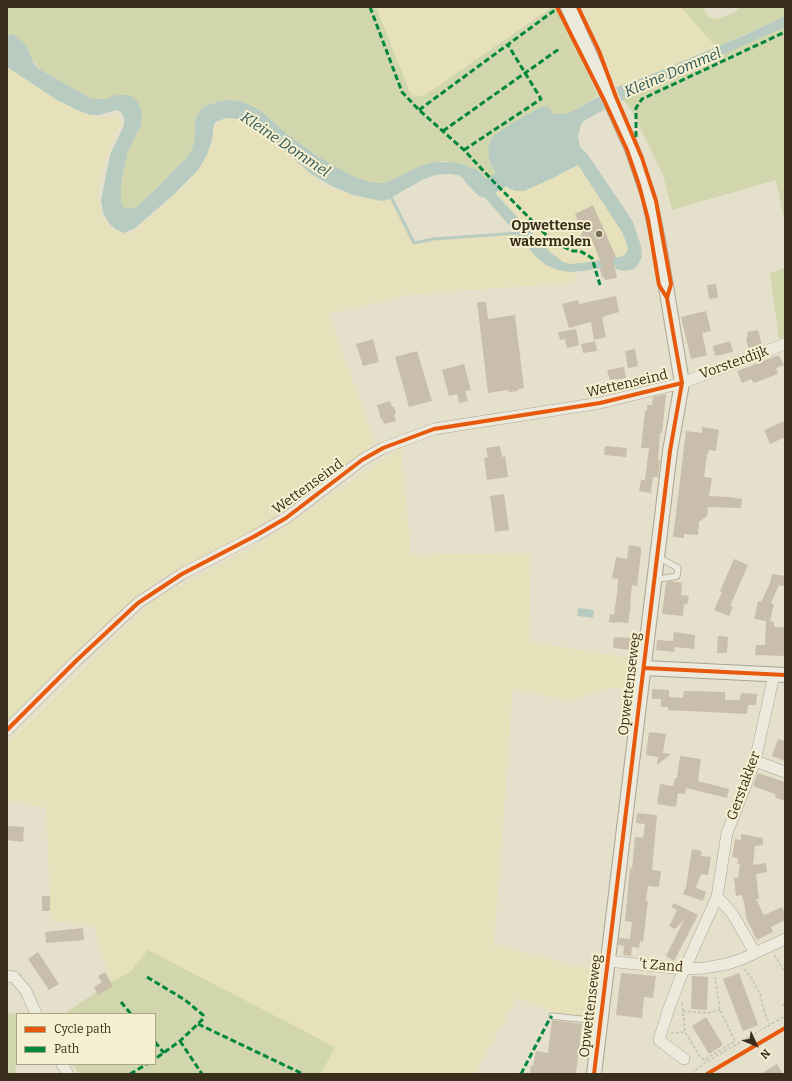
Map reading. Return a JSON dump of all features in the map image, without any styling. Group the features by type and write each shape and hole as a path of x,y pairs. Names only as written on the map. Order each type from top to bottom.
{"street":[{"name":"Opwettenseweg","path":"568,7 632,149 649,198 659,245 682,383 670,451 594,1074"},
{"name":"Vorsterdijk","path":"682,383 785,344"},
{"name":"Wettenseind","path":"7,730 77,660 138,603 182,574 286,518 362,460 383,448 434,429 600,403 682,383"},
{"path":"644,668 779,675"},
{"name":"Gerstakker","path":"661,1033 684,969 717,896 727,833 755,761 779,675"},
{"path":"755,761 785,772"},
{"path":"717,896 732,913 755,953"},
{"name":"'t Zand","path":"608,961 684,969 714,966 736,961 785,939"},
{"path":"7,976 14,977 26,991 36,1013"},
{"path":"661,1033 659,1040 684,1060"},
{"path":"63,1065 68,1074"}],"lane":[{"path":"654,580 677,576 678,568 657,556"},
{"path":"552,1016 601,1021"}],"path":[{"path":"769,946 785,972"},
{"path":"736,961 752,979 760,994 765,1014 770,1024"},
{"path":"694,1074 693,1072 705,1061 735,1041 720,1010 714,966"},
{"path":"682,998 685,1032 699,1055 705,1061"},
{"path":"683,1011 708,1013 720,1010"},
{"path":"705,1061 785,1016"},
{"path":"661,1033 685,1032"}],"shaded area":[{"path":"376,7 552,7 425,95 421,96 412,95 409,90"},
{"path":"582,7 681,7 716,47 650,75 617,87"},
{"path":"7,64 94,117 109,117 118,115 121,124 109,149 97,194 103,218 112,230 131,234 188,183 207,151 214,128 225,117 249,123 280,146 324,186 364,198 389,197 414,243 433,239 515,232 555,268 573,272 579,282 406,295 329,314 375,443 317,488 251,532 155,582 7,724"},
{"path":"578,165 622,232 628,250 620,257 582,263 570,264 563,262 550,252 494,191 504,185 509,188 553,178"},
{"path":"401,447 411,555 529,553 531,642 637,659 634,688 609,688 567,701 513,689 494,945 599,972 593,1018 558,1014 517,998 475,1074 321,1074 335,1047 130,972 111,982 94,926 51,921 46,808 7,800 7,743 153,600 260,544"}],"green space":[{"path":"7,7 376,7 409,90 412,95 421,96 425,95 554,7 569,32 598,96 565,114 551,114 541,107 514,122 490,141 488,152 490,163 496,175 504,185 494,191 473,170 465,165 444,161 420,166 384,183 375,183 363,180 317,156 287,134 261,111 240,101 220,101 203,107 195,120 195,138 192,150 185,159 136,207 125,209 122,205 121,184 128,151 138,132 116,95 106,99 92,99 39,69 14,34 7,36"},
{"path":"681,7 702,7 709,17 714,19 733,13 740,7 785,7 785,16 716,47"},
{"path":"785,27 785,223 776,180 672,210 663,175 632,111 622,99"},
{"path":"785,268 785,337 779,339 770,273"},
{"path":"148,950 335,1047 321,1074 79,1074 74,1065 156,1065 156,1013 65,1013 111,982 130,972"},
{"path":"7,1013 16,1014 16,1065 15,1074 7,1074"}],"water":[{"path":"785,16 785,27 630,96 585,120 581,125 578,136 580,147 588,155 633,222 641,246 642,257 638,264 634,269 624,271 616,269 615,266 569,272 558,270 546,265 538,259 482,194 465,179 458,175 435,175 422,180 387,200 381,201 353,195 332,186 311,174 261,129 251,122 227,118 217,121 214,124 212,140 207,155 198,170 171,197 135,228 124,233 115,229 109,223 103,213 101,200 110,155 124,125 124,118 120,111 116,110 99,115 91,115 79,111 57,100 7,67 7,36 13,34 26,45 34,64 39,69 92,99 106,99 116,95 126,95 133,97 139,104 142,114 141,125 128,151 121,184 122,205 125,209 136,207 153,192 192,150 195,138 195,120 203,107 220,101 240,101 261,111 287,134 317,156 363,180 375,183 384,183 420,166 434,162 453,162 465,165 473,170 483,180 550,252 563,262 570,264 620,257 624,255 628,250 622,232 578,165 524,191 516,191 509,188 501,182 490,163 488,151 490,141 493,136 541,107 551,109 551,114 565,114 617,87 650,75 747,34"},
{"path":"578,608 594,610 593,618 577,616"}],"pier":[{"path":"616,87 622,102 605,110 599,96"}],"building":[{"name":"Opwettense watermolen","path":"593,205 616,257 613,260 617,278 605,280 604,277 602,277 600,269 603,268 591,238 585,248 576,243 583,232 575,214"},
{"path":"716,284 718,298 709,299 707,285"},
{"path":"616,296 619,312 602,317 606,337 594,340 591,322 569,328 562,304 578,300 579,304"},
{"path":"477,302 486,302 488,319 515,315 524,388 518,389 518,391 509,392 508,390 488,393"},
{"path":"706,311 711,331 702,333 707,355 691,359 681,317"},
{"path":"576,329 579,345 567,348 565,339 560,340 558,332"},
{"path":"758,330 762,345 748,348 746,337 748,337 747,332"},
{"path":"373,339 379,362 363,366 356,344"},
{"path":"595,341 597,351 583,353 581,344"},
{"path":"730,341 733,352 715,356 713,346"},
{"path":"635,349 638,366 628,368 625,351"},
{"path":"417,351 432,401 409,407 395,357"},
{"path":"779,355 784,365 776,368 778,374 754,383 751,379 742,383 737,371"},
{"path":"464,364 471,390 465,391 468,401 459,403 457,394 449,396 442,370"},
{"path":"624,367 626,378 610,380 607,370"},
{"path":"666,394 662,433 660,433 658,460 660,460 658,477 653,477 651,493 639,491 641,480 645,480 649,448 641,448 645,411 647,411 647,405 652,405 653,397"},
{"path":"390,401 392,407 394,407 396,421 384,424 377,405"},
{"path":"785,421 785,437 770,444 764,430"},
{"path":"702,427 719,430 716,451 709,450 707,454 704,477 712,478 709,496 742,499 741,508 708,507 707,516 699,522 698,535 684,534 684,538 673,537 686,431 702,433"},
{"path":"500,446 502,457 505,456 508,477 487,480 484,458 488,457 486,448"},
{"path":"605,446 627,448 626,457 604,455"},
{"path":"504,494 509,530 495,532 490,496"},
{"path":"629,545 641,547 641,553 637,586 632,585 628,623 609,622 610,614 614,615 617,594 618,579 612,578 616,557 627,559"},
{"path":"734,559 748,565 730,606 733,607 729,616 714,610 722,592 720,591"},
{"path":"772,574 785,576 785,586 779,585 771,603 774,604 770,621 774,622 774,627 785,627 785,656 755,655 756,645 765,645 766,621 754,619 758,601 761,602 770,583"},
{"path":"672,581 682,583 681,595 689,596 687,605 684,604 683,616 662,614 666,582"},
{"path":"674,632 695,635 694,649 675,647 674,652 656,650 657,640 673,641"},
{"path":"718,636 728,637 727,653 717,653"},
{"path":"614,637 632,638 631,650 613,648"},
{"path":"652,689 669,690 669,697 683,698 684,691 725,692 725,700 740,700 741,693 757,694 756,705 748,705 747,714 668,710 668,707 661,707 661,699 652,699"},
{"path":"649,732 666,734 663,753 671,754 657,765 658,757 646,755"},
{"path":"778,739 785,741 785,761 772,756"},
{"path":"680,756 701,759 698,781 729,789 727,798 686,788 685,794 678,793 676,807 657,804 660,784 673,786 675,778 677,778"},
{"path":"758,773 785,782 785,801 776,798 775,794 753,786"},
{"path":"637,813 657,815 652,870 661,872 659,887 648,886 646,901 648,901 643,942 640,941 639,948 632,947 631,956 623,955 624,946 618,945 619,938 630,939 632,922 625,921 630,867 632,869 635,837 643,838 645,824 636,823"},
{"path":"7,826 24,827 23,842 7,840"},
{"path":"741,834 763,838 763,845 755,846 753,865 766,863 767,872 756,874 759,899 756,899 764,915 782,907 785,914 785,920 771,927 773,932 757,940 746,918 742,895 736,896 734,878 738,878 740,864 737,864 738,858 732,857 735,839 741,840"},
{"path":"692,849 702,851 701,856 711,857 708,875 701,874 696,888 706,892 703,901 683,894 686,887"},
{"path":"42,896 50,896 50,911 42,911"},
{"path":"674,903 698,915 674,961 666,956 684,920 675,929 669,926 677,910 671,907"},
{"path":"83,928 84,940 46,943 45,932"},
{"path":"38,952 59,984 49,990 28,959"},
{"path":"105,972 113,986 98,995 94,987 102,982 98,976"},
{"path":"621,973 656,976 653,998 644,997 642,1018 616,1015"},
{"path":"739,973 758,1025 743,1031 723,979"},
{"path":"692,976 708,977 707,1010 691,1009"},
{"path":"706,1017 723,1045 709,1054 692,1026"},
{"path":"552,1020 582,1024 576,1074 530,1074 531,1065 533,1066 536,1051 548,1053"},
{"path":"777,1064 783,1074 760,1074"}],"waterway":[{"name":"Kleine Dommel","path":"472,177 484,189 499,181 518,167"},
{"path":"389,193 414,243 433,239 519,233"}],"marked path":[{"path":"370,7 402,92 419,110 464,150 553,242 573,251 580,251 592,258 600,285"},
{"path":"419,110 559,7"},
{"path":"636,137 636,108 642,99 785,32"},
{"path":"464,150 541,99 508,45"},
{"path":"443,131 559,49"},
{"path":"147,977 185,1000 203,1015 203,1019 180,1041 156,1058"},
{"path":"121,1002 130,1013"},
{"path":"521,1074 552,1016"},
{"path":"198,1024 303,1074"},
{"path":"180,1041 202,1074"},
{"path":"156,1043 164,1053"},
{"path":"130,1074 145,1065"}],"cycle path":[{"path":"557,7 605,102 627,150 639,185 648,219 659,285 667,298 682,383 670,451 594,1074"},
{"path":"578,7 599,51 616,97 642,158 656,201 671,284 667,298"},
{"path":"7,730 77,660 138,603 182,574 286,518 362,460 383,448 434,429 600,403 682,383"},
{"path":"644,668 785,675"},
{"path":"707,1074 785,1028"}],"place":[{"name":"Opwettense watermolen","path":"599,234"}]}
